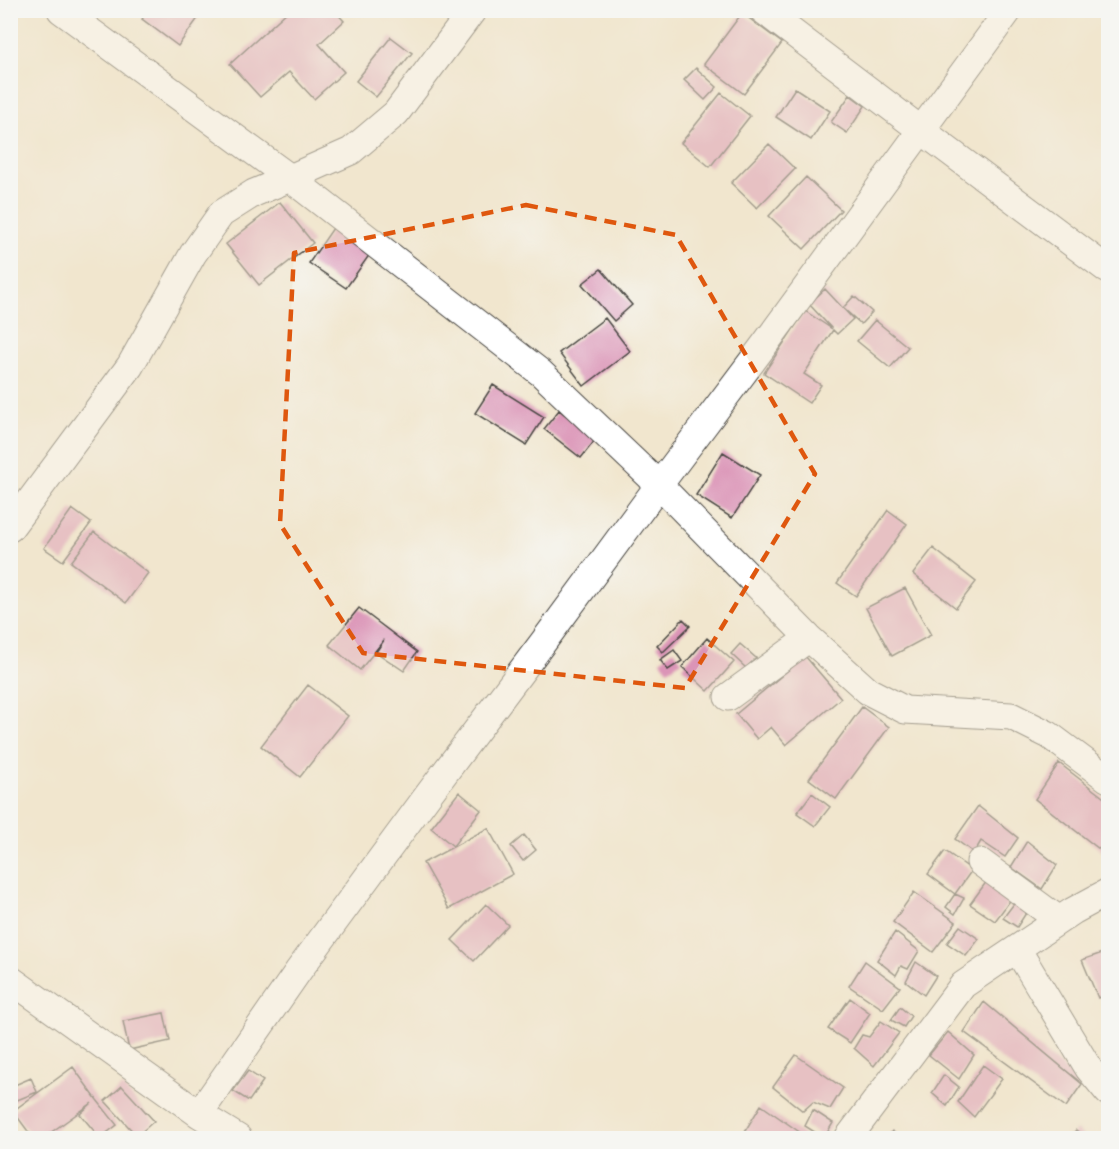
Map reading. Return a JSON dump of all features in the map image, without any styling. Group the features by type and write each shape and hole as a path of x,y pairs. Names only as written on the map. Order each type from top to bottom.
{"street":[{"path":"61,10 290,178 541,374 659,485 809,638 868,691 904,710 1011,716 1049,735 1108,779"},
{"path":"10,528 130,366 193,254 221,214 254,193 351,151 396,113 473,10"},
{"path":"763,10 1108,270"},
{"path":"199,1114 299,970 765,344 1009,10"},
{"path":"728,697 809,638"},
{"path":"980,862 1059,920"},
{"path":"848,1138 963,985 1059,920 1108,892"},
{"path":"1017,949 1089,1069 1108,1092"},
{"path":"10,979 199,1114 238,1138"}],"highlighted area":[{"path":"526,205 676,235 815,474 685,688 363,653 280,524 294,253"}],"building":[{"path":"149,10 204,10 178,46 142,19"},
{"path":"289,10 334,10 344,21 319,44 344,72 314,99 289,72 260,97 230,64"},
{"path":"742,13 782,43 744,94 704,64"},
{"path":"391,37 412,53 376,97 356,81"},
{"path":"696,68 717,87 705,100 684,80"},
{"path":"795,88 830,111 811,140 776,117"},
{"path":"721,93 750,116 710,167 681,143"},
{"path":"850,95 865,106 847,133 831,122"},
{"path":"769,144 795,169 757,208 731,183"},
{"path":"806,177 841,210 804,249 769,216"},
{"path":"280,202 313,243 259,285 226,244"},
{"path":"333,228 370,254 346,288 309,263"},
{"path":"601,269 632,305 614,321 582,284"},
{"path":"825,289 853,319 837,334 833,330 804,374 821,385 809,403 764,373 805,311 832,329 809,304"},
{"path":"854,296 872,312 861,324 843,308"},
{"path":"605,318 630,351 584,386 559,353"},
{"path":"875,320 908,347 890,368 857,341"},
{"path":"493,385 544,417 526,445 475,413"},
{"path":"559,410 596,439 581,458 544,429"},
{"path":"723,452 760,475 732,518 696,495"},
{"path":"72,509 91,523 63,561 44,548"},
{"path":"888,510 907,524 856,596 837,583"},
{"path":"94,532 148,573 126,603 71,562"},
{"path":"933,548 976,582 956,608 913,574"},
{"path":"905,588 931,635 892,656 866,608"},
{"path":"359,608 417,652 404,671 376,652 384,640 360,670 329,645"},
{"path":"683,619 690,626 663,652 657,646"},
{"path":"707,638 734,662 708,691 682,667"},
{"path":"740,644 756,658 746,668 731,654"},
{"path":"674,650 682,661 668,670 660,660"},
{"path":"805,656 841,698 786,745 771,727 757,739 736,714"},
{"path":"308,685 348,716 300,777 261,746"},
{"path":"862,707 889,727 836,799 809,779"},
{"path":"1059,763 1108,801 1108,856 1035,799"},
{"path":"459,792 481,810 453,846 431,828"},
{"path":"812,793 830,807 815,826 797,813"},
{"path":"978,806 1018,838 1005,857 981,841 974,853 955,839"},
{"path":"488,828 513,874 449,909 423,863"},
{"path":"524,835 536,850 523,861 511,846"},
{"path":"1027,841 1057,865 1042,889 1011,867"},
{"path":"945,851 972,870 955,894 928,874"},
{"path":"987,881 1012,898 995,921 970,904"},
{"path":"914,892 956,922 933,952 893,922"},
{"path":"955,894 964,898 955,914 946,907"},
{"path":"1016,901 1028,910 1017,927 1003,918"},
{"path":"486,904 508,925 474,961 452,940"},
{"path":"960,926 979,939 966,956 947,943"},
{"path":"895,932 919,951 908,969 901,966 896,975 877,960"},
{"path":"1108,951 1108,994 1098,998 1082,960"},
{"path":"865,961 900,987 883,1009 849,986"},
{"path":"916,962 936,976 924,995 906,981"},
{"path":"850,998 870,1013 850,1043 828,1029"},
{"path":"984,1002 1082,1084 1066,1107 964,1032"},
{"path":"900,1007 911,1016 904,1027 891,1020"},
{"path":"164,1013 170,1041 129,1050 123,1021"},
{"path":"881,1021 899,1033 874,1066 854,1048 862,1035 869,1037"},
{"path":"948,1032 974,1055 959,1079 929,1055"},
{"path":"796,1055 843,1088 830,1109 813,1102 803,1111 773,1087"},
{"path":"983,1065 1002,1079 974,1117 958,1102"},
{"path":"73,1067 117,1125 100,1138 80,1114 92,1103 43,1138 33,1138 13,1111"},
{"path":"248,1071 263,1081 249,1101 233,1091"},
{"path":"944,1075 959,1087 947,1106 932,1093"},
{"path":"31,1078 37,1092 10,1103 10,1087"},
{"path":"122,1086 154,1121 137,1136 105,1101"},
{"path":"761,1105 808,1138 745,1138 742,1136"},
{"path":"813,1110 833,1123 824,1138 805,1126"},
{"path":"1076,1130 1086,1138 1069,1138"},
{"path":"892,1131 901,1138 887,1138"}]}
